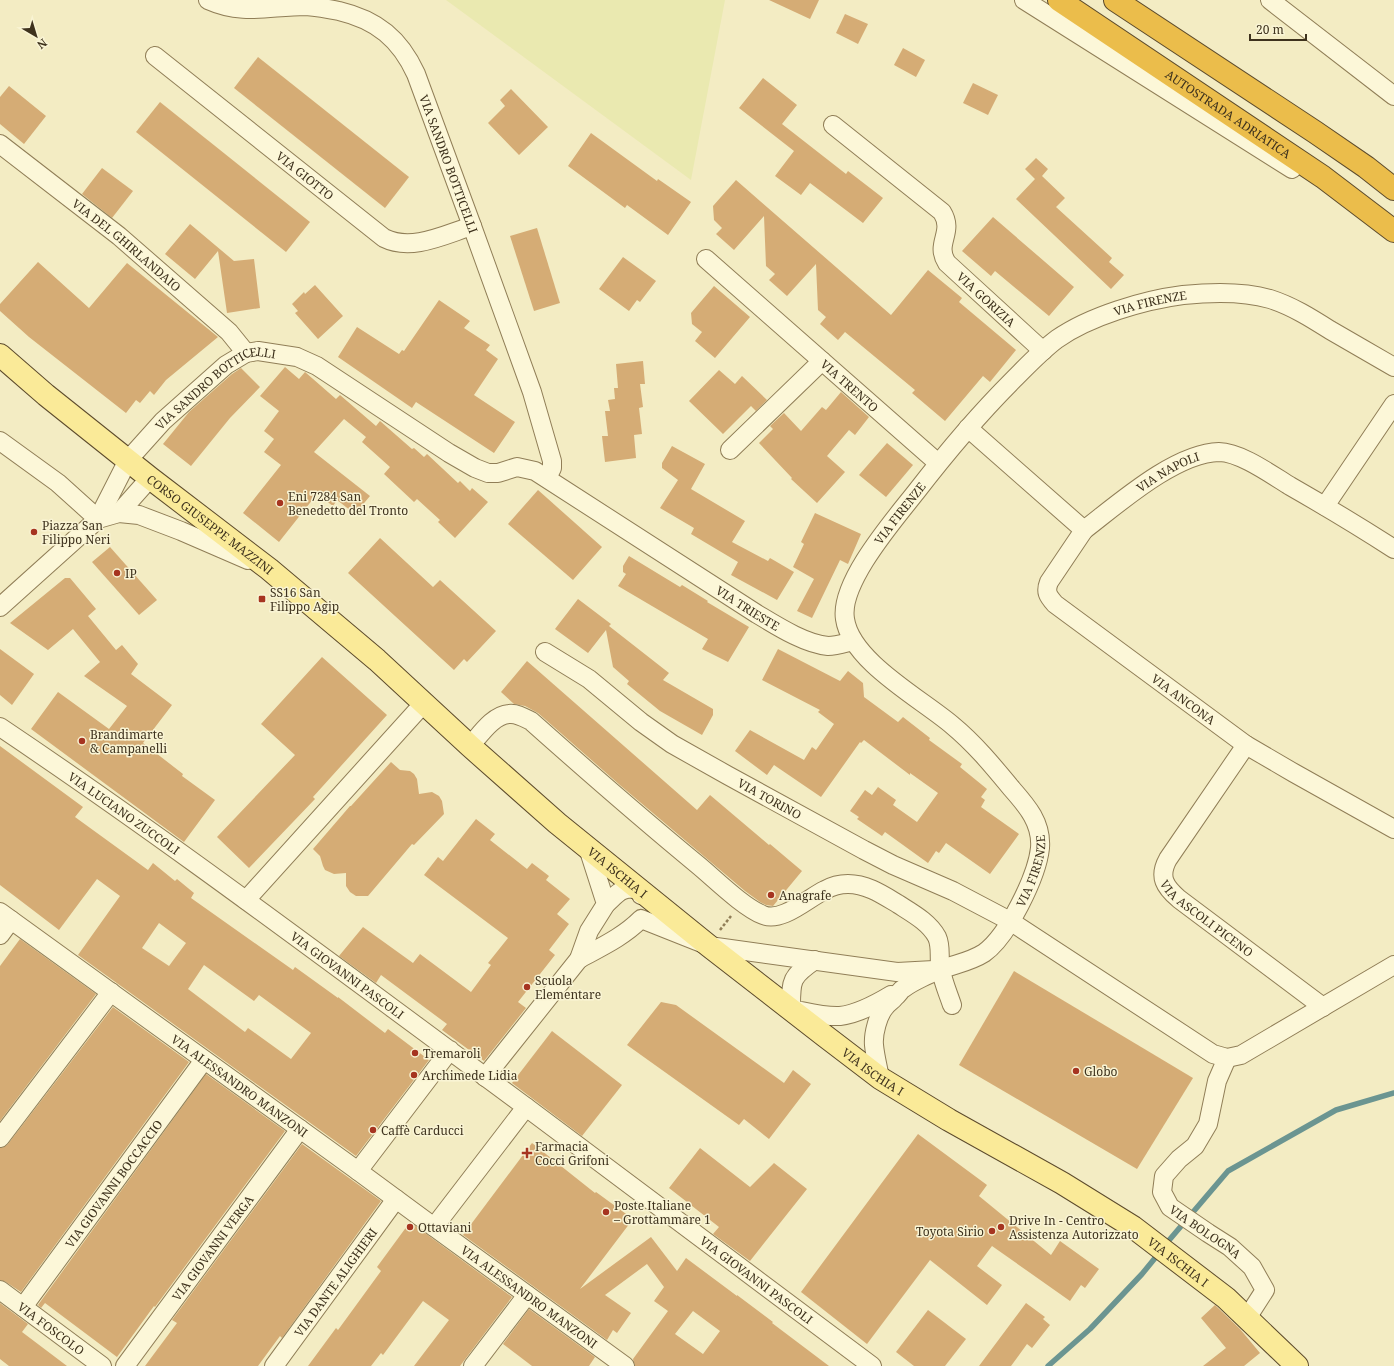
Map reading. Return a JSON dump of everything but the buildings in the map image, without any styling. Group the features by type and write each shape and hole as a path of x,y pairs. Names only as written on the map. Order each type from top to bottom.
{"highway":[{"name":"AUTOSTRADA ADRIATICA","path":"1059,0 1323,177 1394,232"},
{"path":"1115,0 1315,132 1394,189"}],"main road":[{"name":"CORSO GIUSEPPE MAZZINI","path":"0,355 46,395 150,478 269,568 377,660 470,746"},
{"name":"VIA ISCHIA I","path":"470,746 557,823 709,946 880,1078 949,1120 1112,1213 1170,1254 1226,1298 1297,1366"}],"street":[{"name":"VIA SANDRO BOTTICELLI","path":"208,0 224,7 241,10 308,6 331,10 365,20 386,33 397,43 405,54 416,74 532,392 552,461 552,468 546,478"},
{"path":"1024,0 1394,232"},
{"path":"1270,0 1394,96"},
{"name":"VIA GIOTTO","path":"155,56 384,238 402,244 416,242 472,226"},
{"name":"VIA GORIZIA","path":"833,125 942,212 947,221 947,233 942,252 947,263 1043,351"},
{"name":"VIA DEL GHIRLANDAIO","path":"0,144 119,236 229,332 246,352"},
{"path":"706,259 822,361"},
{"name":"VIA FIRENZE","path":"940,970 964,963 983,953 996,942 1010,921 1030,882 1040,848 1039,832 1033,816 1021,799 974,745 952,725 874,666 853,641 846,628 844,612 846,601 851,586 872,550 938,464 968,428 993,400 1043,351 1058,339 1074,330 1110,314 1138,304 1185,295 1234,293 1262,297 1291,307 1394,367"},
{"name":"VIA SANDRO BOTTICELLI","path":"98,519 128,460 154,430 226,365 246,352 258,351 282,354 317,366 449,453 482,471 488,473 498,473 506,470 522,468 535,471 650,546"},
{"name":"VIA TRENTO","path":"730,450 822,361 938,464"},
{"path":"1325,506 1394,404"},
{"path":"968,428 1084,530"},
{"path":"0,441 58,483 98,519"},
{"name":"VIA NAPOLI","path":"1084,530 1122,501 1174,465 1197,456 1226,452 1247,460 1394,549"},
{"path":"118,513 150,478"},
{"path":"0,607 98,519 118,513 139,515 149,518 269,568"},
{"name":"VIA ANCONA","path":"1084,530 1048,582 1046,591 1054,604 1246,745 1394,829"},
{"name":"VIA TRIESTE","path":"650,546 757,614 806,640 829,646 853,641"},
{"name":"VIA TORINO","path":"545,652 589,679 657,734 720,772 878,857 953,891 1010,921"},
{"path":"246,900 424,703"},
{"path":"470,746 491,724 503,716 509,714 524,717 531,721 742,902 763,915 771,917 786,913 832,887 849,884 870,889 915,914 937,937 940,948 940,970 952,1005"},
{"name":"VIA LUCIANO ZUCCOLI","path":"0,727 125,812 246,900"},
{"name":"VIA ASCOLI PICENO","path":"1246,745 1168,859 1164,869 1164,880 1170,890 1179,899 1323,1008"},
{"path":"588,848 606,904"},
{"path":"485,1077 579,959 589,931 606,904 619,892 627,888 639,889 644,904 644,912 641,920 617,939 579,959"},
{"name":"VIA GIOVANNI PASCOLI","path":"246,900 450,1050 640,1194 872,1366"},
{"path":"0,935 6,916"},
{"name":"VIA ALESSANDRO MANZONI","path":"6,916 358,1171 623,1366"},
{"path":"641,920 709,946 897,972 940,970"},
{"path":"1010,921 1207,1051 1227,1058 1241,1055 1394,965"},
{"path":"815,960 803,968 791,984 791,1010 840,1016 863,1010 902,988 940,970"},
{"path":"880,1078 873,1041 876,1028 880,1016 886,1006 893,1000 902,988"},
{"path":"0,1138 116,996"},
{"path":"358,1171 450,1050"},
{"name":"VIA BOLOGNA","path":"1227,1058 1217,1081 1208,1124 1195,1146 1179,1159 1164,1176 1162,1192 1170,1207 1230,1247 1252,1268 1265,1290 1247,1318"},
{"name":"VIA GIOVANNI BOCCACCIO","path":"23,1307 204,1060"},
{"path":"434,1227 526,1108"},
{"name":"VIA GIOVANNI VERGA","path":"125,1366 300,1129"},
{"name":"VIA DANTE ALIGHIERI","path":"274,1366 396,1199"},
{"name":"VIA FOSCOLO","path":"0,1290 102,1366"},
{"path":"473,1366 527,1295"}],"path":[{"path":"709,946 742,902"}],"green space":[{"path":"446,0 725,0 691,180"}],"waterway":[{"path":"1165,1245 1228,1171 1336,1110 1394,1093"},
{"path":"1048,1366 1090,1329 1142,1274 1160,1252"}],"place":[{"name":"Eni 7284 San Benedetto del Tronto","path":"280,503"},
{"name":"Piazza San Filippo Neri","path":"34,532"},
{"name":"IP","path":"117,573"},
{"name":"SS16 San Filippo Agip","path":"262,599"},
{"name":"Brandimarte & Campanelli","path":"82,741"},
{"name":"Anagrafe","path":"771,895"},
{"name":"Scuola Elementare","path":"527,987"},
{"name":"Tremaroli","path":"415,1053"},
{"name":"Globo","path":"1076,1071"},
{"name":"Archimede Lidia","path":"414,1075"},
{"name":"Caffè Carducci","path":"373,1130"},
{"name":"Farmacia Cocci Grifoni","path":"527,1153"},
{"name":"Poste Italiane – Grottammare 1","path":"606,1212"},
{"name":"Ottaviani","path":"410,1227"},
{"name":"Drive In - Centro Assistenza Autorizzato","path":"1001,1227"},
{"name":"Toyota Sirio","path":"992,1231"}]}
